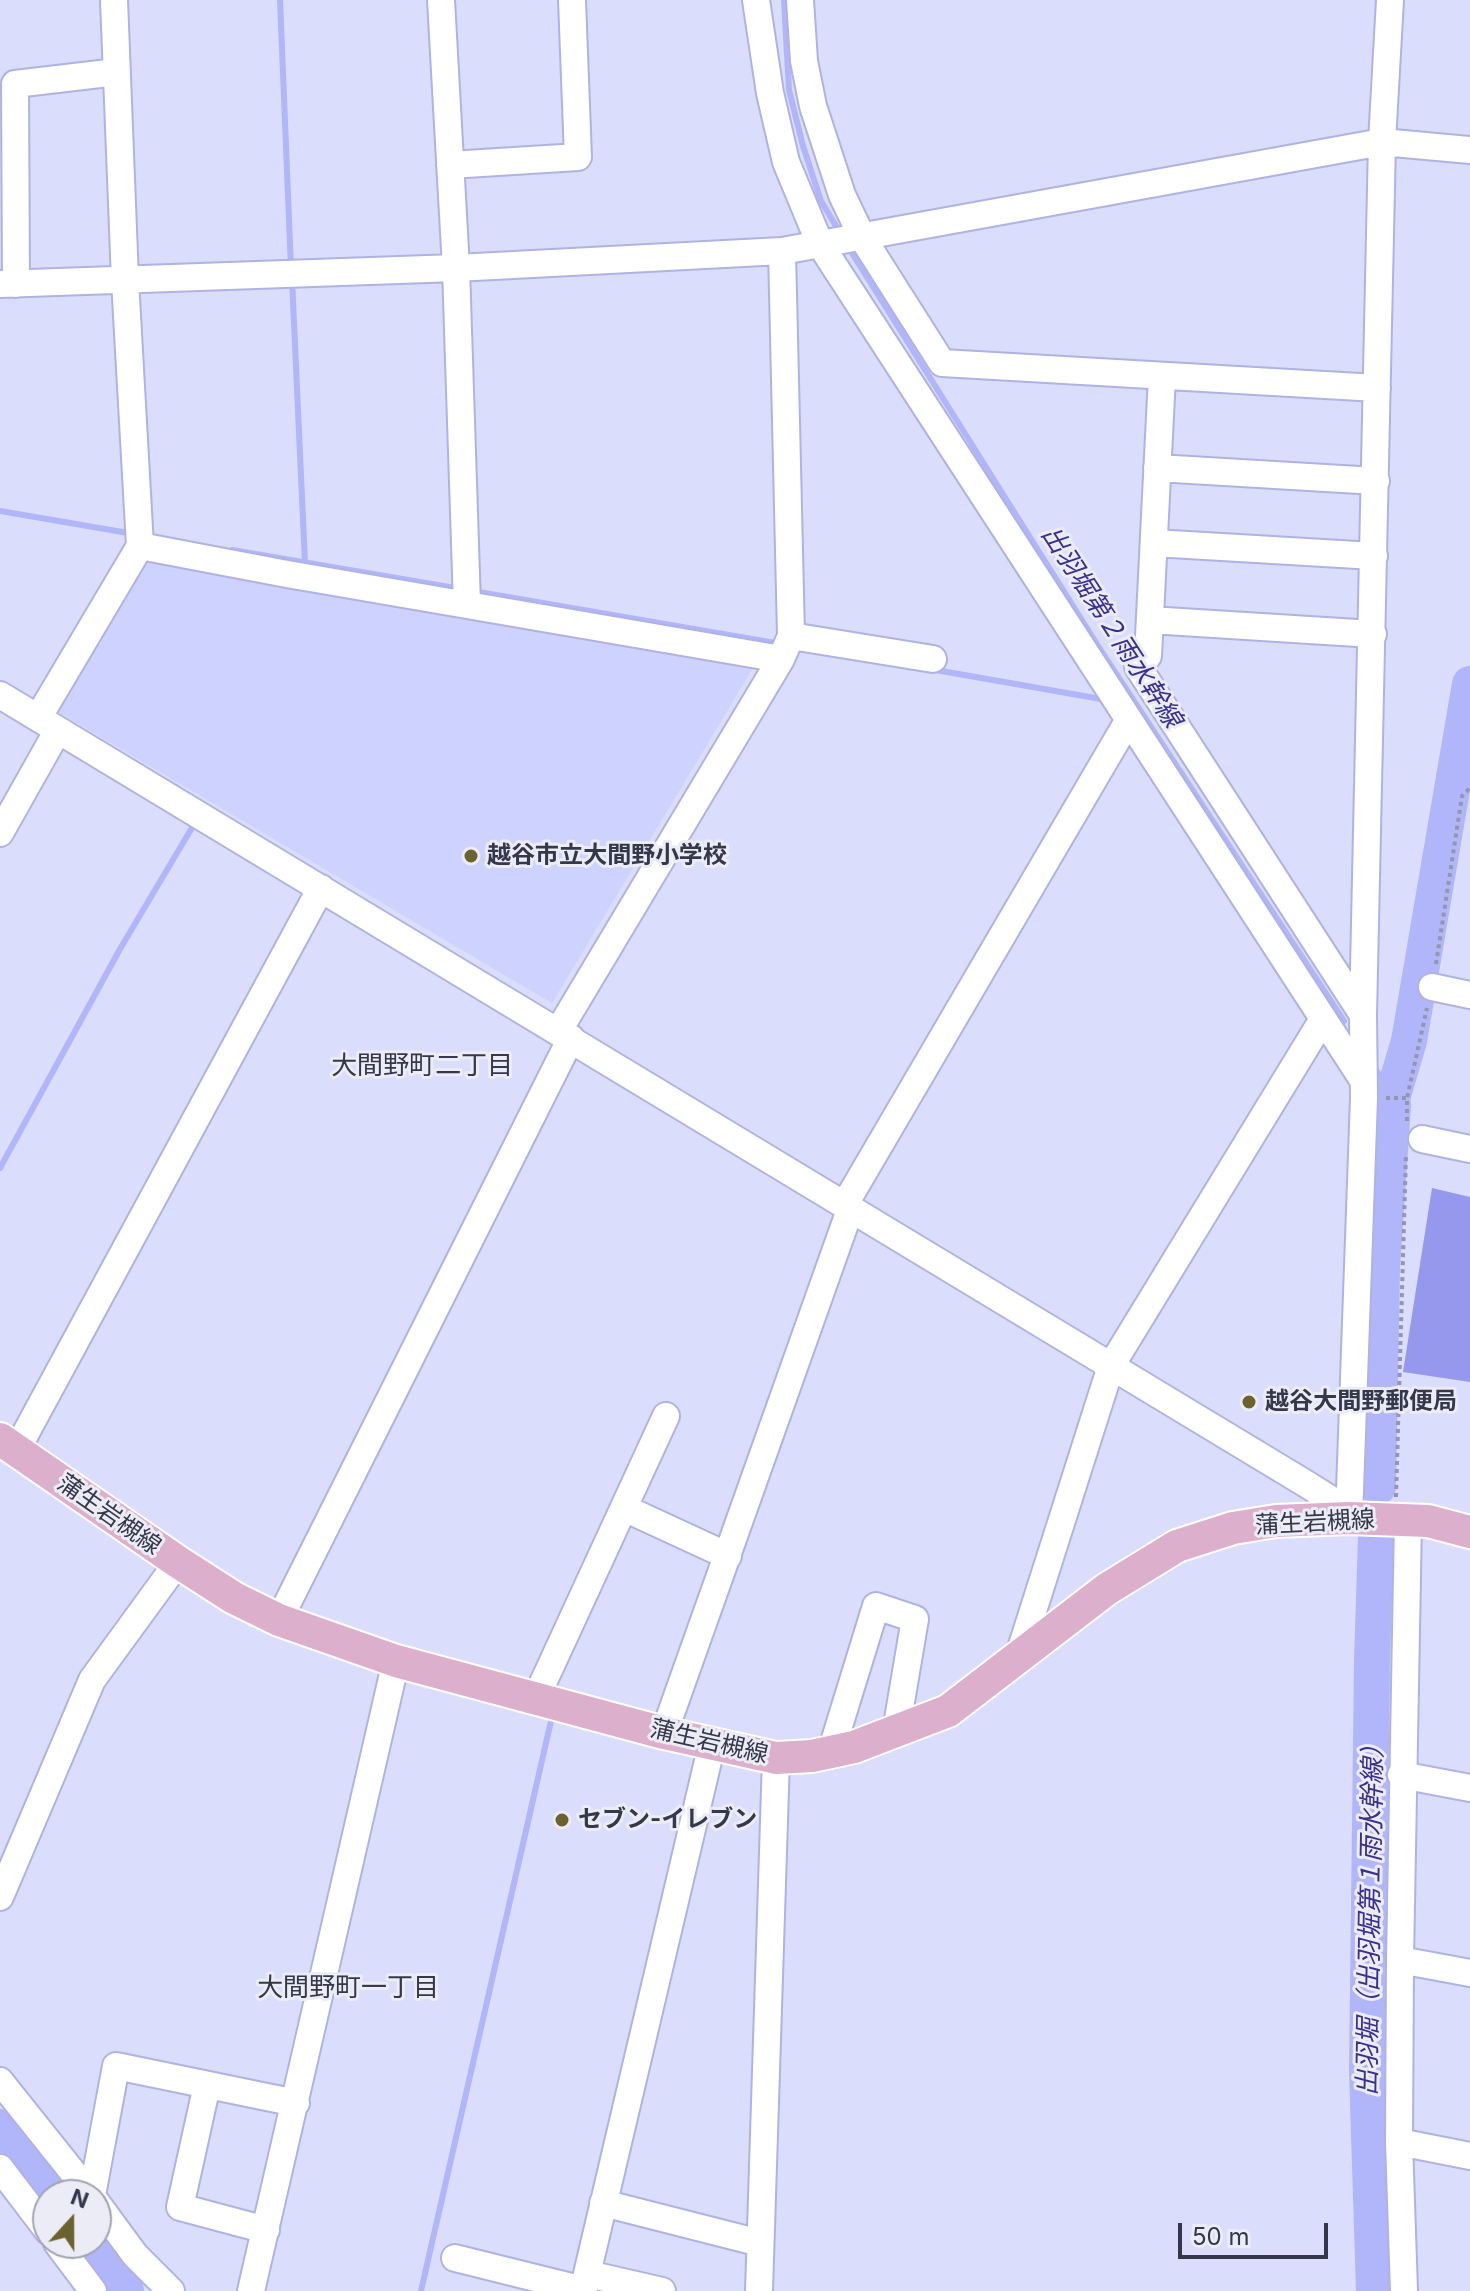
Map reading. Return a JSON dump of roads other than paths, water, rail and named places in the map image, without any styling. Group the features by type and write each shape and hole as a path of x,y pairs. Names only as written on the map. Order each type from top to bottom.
{"main road":[{"name":"蒲生岩槻線","path":"8,1445 178,1562 234,1598 279,1620 396,1661 664,1733 776,1758 812,1756 854,1747 948,1711 1107,1589 1177,1546 1233,1528 1276,1521 1346,1518 1428,1521 1470,1532"}],"street":[{"path":"0,833 48,724 140,546 114,0"},
{"path":"441,0 456,268 467,605"},
{"path":"450,165 578,157 572,0"},
{"path":"756,0 770,93 786,162 820,244 1363,1080"},
{"path":"800,0 804,61 813,106 842,195 862,237 942,363 1377,388"},
{"path":"1346,1518 1363,1080 1382,142 1390,0"},
{"path":"117,72 15,84 8,284 456,268 782,251 1382,142 1470,150"},
{"path":"279,1620 565,1034 786,647 782,251"},
{"path":"1162,376 1148,656 1138,667 1363,1015"},
{"path":"1157,468 1376,481"},
{"path":"1154,543 1374,556"},
{"path":"140,546 467,605 786,647 933,659"},
{"path":"1150,620 1373,634"},
{"path":"0,695 1335,1502 1346,1518"},
{"path":"664,1733 848,1205 1128,721"},
{"path":"8,1445 321,888"},
{"path":"1432,987 1470,995"},
{"path":"1018,1658 1111,1366 1323,1019"},
{"path":"1411,1138 1470,1149"},
{"path":"536,1698 666,1416"},
{"path":"624,1508 728,1556"},
{"path":"1402,1521 1399,2142 1404,2291"},
{"path":"0,1897 92,1680 178,1562"},
{"path":"831,1752 876,1606 915,1619 896,1731"},
{"path":"251,2291 396,1661"},
{"path":"585,2285 712,1744"},
{"path":"759,2291 776,1758"},
{"path":"1401,1775 1470,1788"},
{"path":"1400,1960 1470,1973"},
{"path":"95,2179 116,2066 296,2103"},
{"path":"0,2081 79,2179"},
{"path":"207,2085 180,2207 266,2230"},
{"path":"1399,2142 1470,2156"},
{"path":"0,2168 32,2210"},
{"path":"603,2203 760,2243"},
{"path":"112,2224 135,2255 171,2291"},
{"path":"455,2258 585,2285 662,2291"},
{"path":"69,2259 93,2291"}],"waterway":[{"path":"280,0 291,268"},
{"name":"出羽堀第２雨水幹線","path":"784,0 789,90 821,201 839,231"},
{"name":"出羽堀第２雨水幹線","path":"850,250 1100,649 1344,1021"},
{"path":"292,279 305,563"},
{"path":"0,511 134,534"},
{"path":"232,550 461,589"},
{"path":"473,591 781,644"},
{"path":"930,669 1101,699 1107,695"},
{"name":"出羽堀（出羽堀第１雨水幹線）","path":"1393,1095 1409,1041 1470,684"},
{"path":"0,1168 120,949 196,821"},
{"name":"出羽堀第２雨水幹線","path":"1374,1067 1393,1095"},
{"name":"出羽堀（出羽堀第１雨水幹線）","path":"1378,1487 1382,1268 1393,1105"},
{"name":"出羽堀（出羽堀第１雨水幹線）","path":"1374,2291 1367,2071 1376,1537"},
{"path":"421,2291 551,1721"},
{"path":"0,2127 38,2179"},
{"path":"101,2259 126,2291"}],"place":[{"name":"越谷市立大間野小学校","path":"471,856"},
{"name":"越谷大間野郵便局","path":"1249,1402"},
{"name":"セブン-イレブン","path":"562,1820"}],"district":[{"name":"大間野町二丁目","path":"422,1066"},
{"name":"大間野町一丁目","path":"348,1988"}]}
